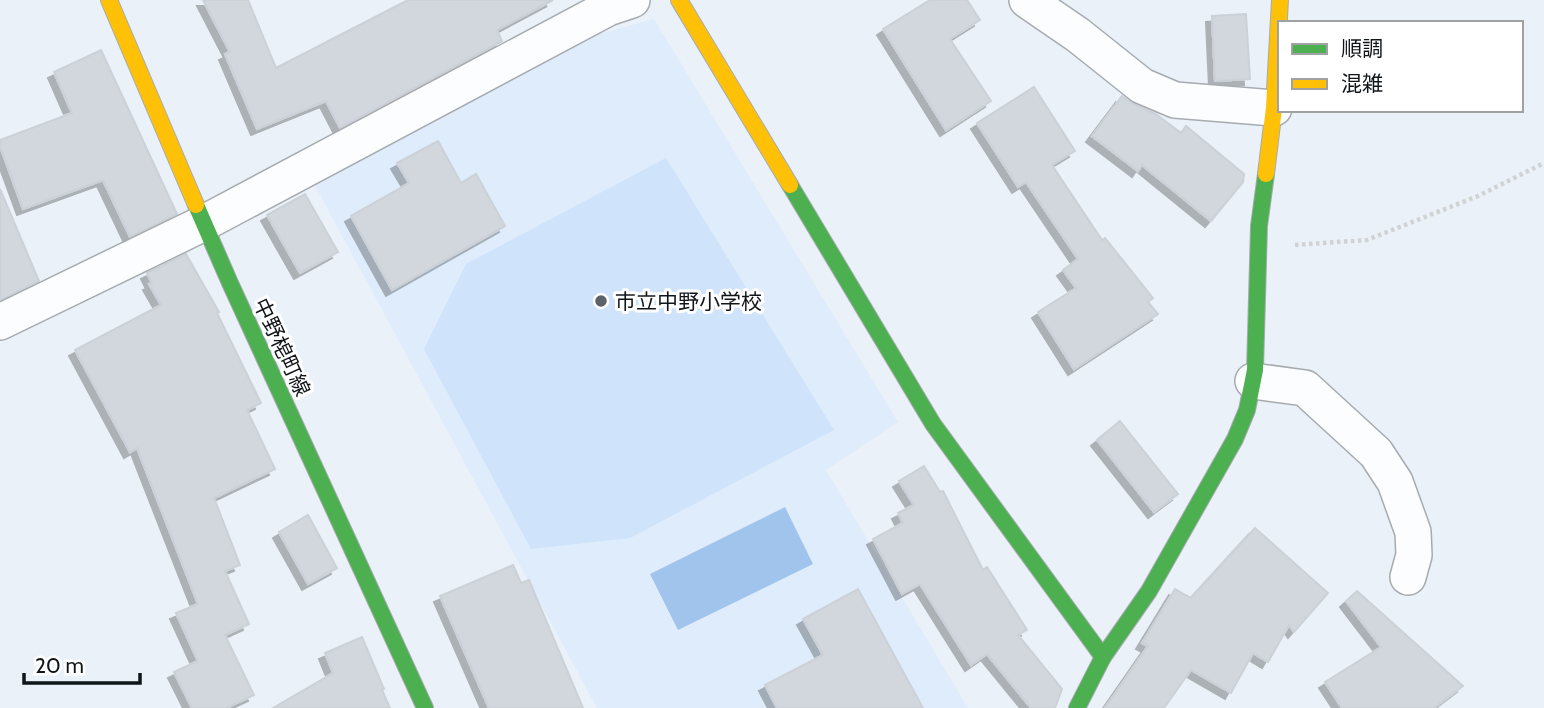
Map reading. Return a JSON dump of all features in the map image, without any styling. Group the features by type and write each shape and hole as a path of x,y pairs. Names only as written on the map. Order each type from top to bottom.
{"street":[{"name":"中野梍町線","path":"109,0 204,223 425,708"},
{"path":"0,322 204,223 608,8 632,0"},
{"path":"678,0 933,424 1103,657"},
{"path":"1027,0 1078,35 1142,86 1175,100 1274,108"},
{"path":"1279,21 1280,0"},
{"path":"1077,708 1103,657 1149,591 1235,439 1247,410 1253,381 1258,247 1274,108 1278,36"},
{"path":"1253,381 1305,388 1376,453 1395,482 1413,532 1414,555 1408,577"}],"path":[{"path":"1258,247 1367,240 1479,196 1544,163"}],"shaded area":[{"name":"市立中野小学校","path":"654,19 898,422 826,470 968,708 597,708 312,180 602,33"},
{"path":"666,158 834,430 630,538 531,549 424,349 466,264"}],"water":[{"path":"785,507 813,564 678,630 650,574"}],"building":[{"path":"203,0 248,0 276,68 408,0 553,0 497,30 502,41 340,128 326,101 257,129 225,54 230,52"},
{"path":"930,0 967,0 980,20 950,39 991,101 946,130 883,29"},
{"path":"1246,14 1250,79 1215,81 1212,16"},
{"path":"101,50 177,214 130,237 103,180 23,209 0,146 0,140 72,113 54,72"},
{"path":"1034,87 1075,151 1052,165 1102,240 1105,238 1153,298 1148,302 1158,314 1074,369 1038,312 1076,288 1063,270 1078,259 1026,182 1018,187 977,123"},
{"path":"1122,96 1156,114 1181,133 1186,126 1244,174 1243,182 1211,221 1142,165 1138,171 1092,136"},
{"path":"438,141 461,183 476,174 505,226 392,290 351,216 409,183 397,163"},
{"path":"0,189 39,281 0,300"},
{"path":"305,194 338,252 300,273 267,215"},
{"path":"186,254 219,312 217,313 261,403 247,410 275,469 214,498 240,565 225,571 249,624 225,635 254,695 226,708 192,708 174,672 198,661 176,613 198,604 137,448 130,452 75,350 161,305 149,284 152,283 147,273"},
{"path":"1120,421 1178,494 1154,512 1097,440"},
{"path":"924,466 940,492 943,491 983,570 987,567 1027,630 1018,635 1062,689 1055,708 1031,708 987,654 971,665 920,584 902,594 873,539 903,523 898,513 914,505 899,481"},
{"path":"308,515 337,568 308,584 279,532"},
{"path":"1255,528 1328,593 1294,632 1289,625 1268,662 1253,653 1231,693 1191,670 1164,708 1105,708 1148,646 1142,643 1175,589 1191,598"},
{"path":"513,565 521,583 529,580 583,708 489,708 440,596"},
{"path":"858,589 923,708 777,708 765,685 823,655 803,619"},
{"path":"1357,591 1463,686 1434,708 1342,708 1325,682 1381,647 1346,601"},
{"path":"362,637 390,708 273,708 333,673 325,653"}],"traffic: fast":[{"path":"1077,708 1103,657 1149,591 1235,439 1247,410 1255,370 1259,226 1266,174"},
{"path":"790,185 933,424 1103,657"},
{"path":"196,205 425,708"}],"traffic: slow":[{"path":"109,0 196,205"},
{"path":"679,0 790,185"},
{"path":"1279,21 1280,0"},
{"path":"1266,174 1274,108 1278,36"}],"place":[{"name":"市立中野小学校","path":"601,301"}]}
